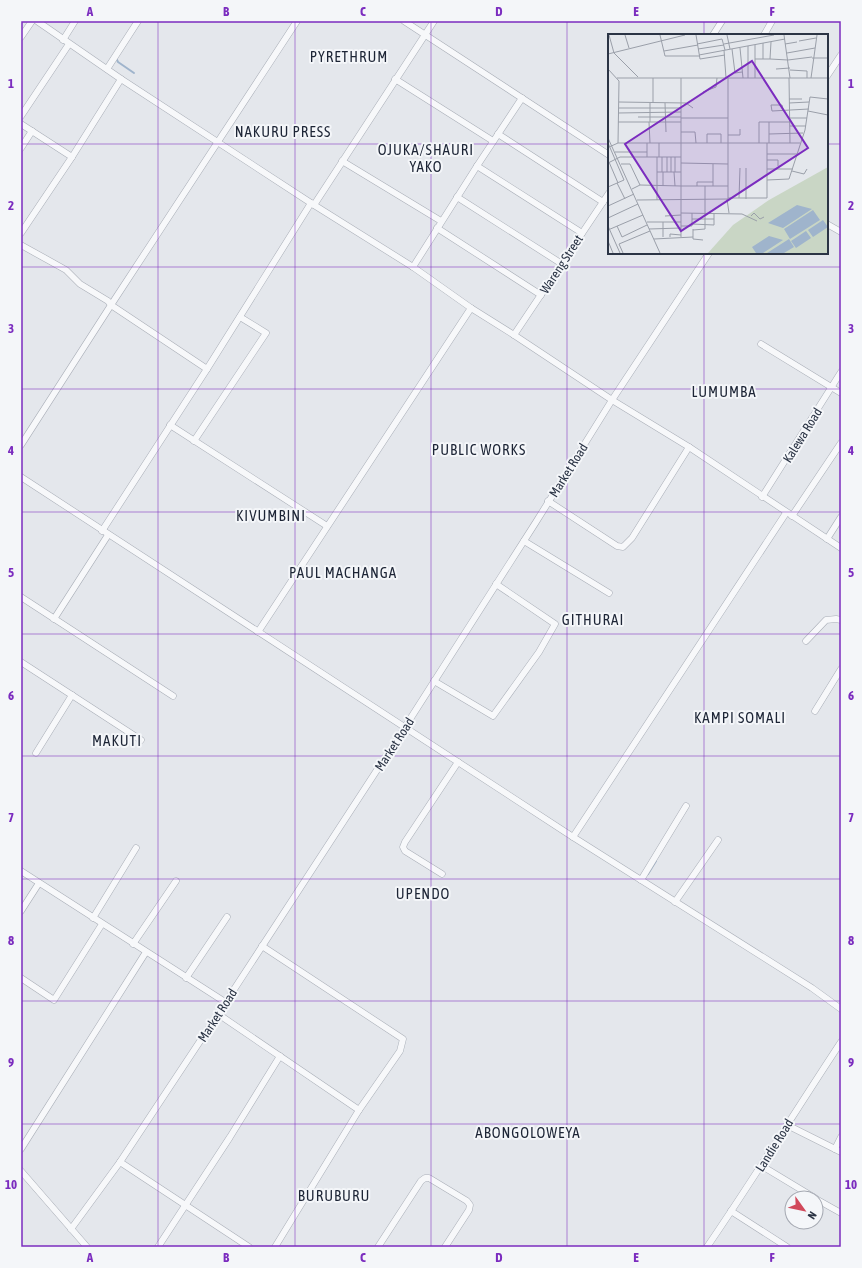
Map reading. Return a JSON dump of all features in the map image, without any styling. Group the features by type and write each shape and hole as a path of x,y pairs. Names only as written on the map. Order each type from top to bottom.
{"street":[{"path":"21,37 32,21"},
{"path":"37,21 121,79 312,204 413,267 470,308 514,335 612,400 689,447 789,515 841,548"},
{"path":"21,116 66,42 76,21"},
{"path":"107,69 138,21"},
{"path":"21,445 108,302 218,142 297,21"},
{"path":"404,21 608,154"},
{"path":"102,531 312,204 434,21"},
{"path":"714,34 722,21"},
{"path":"765,34 772,21"},
{"path":"828,74 841,55"},
{"path":"21,233 72,157 121,79"},
{"path":"395,79 493,141"},
{"path":"413,267 441,220 522,98"},
{"path":"21,124 72,157"},
{"path":"21,148 32,131"},
{"path":"498,134 603,202"},
{"path":"342,161 441,220"},
{"path":"477,166 582,233"},
{"name":"Wareng Street","path":"514,335 608,194"},
{"path":"456,197 562,264"},
{"path":"828,225 841,232"},
{"path":"437,228 541,295"},
{"path":"21,245 66,270 80,284 207,369"},
{"name":"Market Road","path":"71,1229 120,1162 218,1014 405,727 612,400 708,254"},
{"path":"258,632 470,308"},
{"path":"194,441 266,333 240,317"},
{"path":"762,344 841,393"},
{"name":"Kalewa Road","path":"762,497 841,372"},
{"path":"170,425 327,526"},
{"path":"573,838 789,515 841,443"},
{"path":"548,501 617,546 624,547 632,538 689,447"},
{"path":"21,477 573,838 812,988 841,1009"},
{"path":"827,539 841,518"},
{"path":"54,619 108,535"},
{"path":"524,541 609,593"},
{"path":"434,681 494,716 539,652 555,624 496,584"},
{"path":"21,597 172,696"},
{"path":"806,642 826,620 841,620"},
{"path":"21,662 141,740"},
{"path":"815,711 841,669"},
{"path":"36,753 72,695"},
{"path":"442,874 405,851 403,848 404,842 458,762"},
{"path":"641,880 686,806"},
{"path":"675,902 718,840"},
{"path":"93,918 136,848"},
{"path":"21,871 225,1002"},
{"path":"133,944 176,881"},
{"path":"21,911 39,883"},
{"path":"186,978 227,917"},
{"path":"21,978 54,1000 102,924"},
{"path":"262,946 403,1039 400,1051 359,1110 275,1247"},
{"path":"21,1149 146,952"},
{"path":"218,1014 359,1110"},
{"name":"Landie Road","path":"707,1247 762,1166 841,1042"},
{"path":"158,1247 230,1137 280,1056"},
{"path":"787,1125 841,1152"},
{"path":"835,1149 841,1137"},
{"path":"120,1162 185,1205 238,1244 249,1247"},
{"path":"762,1166 802,1190"},
{"path":"21,1171 87,1247"},
{"path":"378,1247 421,1181 425,1178 429,1178 461,1197 470,1205 469,1210 445,1247"},
{"path":"824,1203 841,1213"},
{"path":"731,1212 787,1247"}],"waterway":[{"path":"116,58 118,62 134,73"},
{"path":"648,874 656,861"}],"district":[{"name":"PYRETHRUM","path":"349,57"},
{"name":"NAKURU PRESS","path":"283,132"},
{"name":"OJUKA/SHAURI YAKO","path":"426,158"},
{"name":"LUMUMBA","path":"724,392"},
{"name":"PUBLIC WORKS","path":"479,450"},
{"name":"KIVUMBINI","path":"271,516"},
{"name":"PAUL MACHANGA","path":"343,573"},
{"name":"GITHURAI","path":"593,620"},
{"name":"KAMPI SOMALI","path":"740,718"},
{"name":"MAKUTI","path":"117,741"},
{"name":"UPENDO","path":"423,894"},
{"name":"ABONGOLOWEYA","path":"528,1133"},
{"name":"BURUBURU","path":"334,1196"}]}
